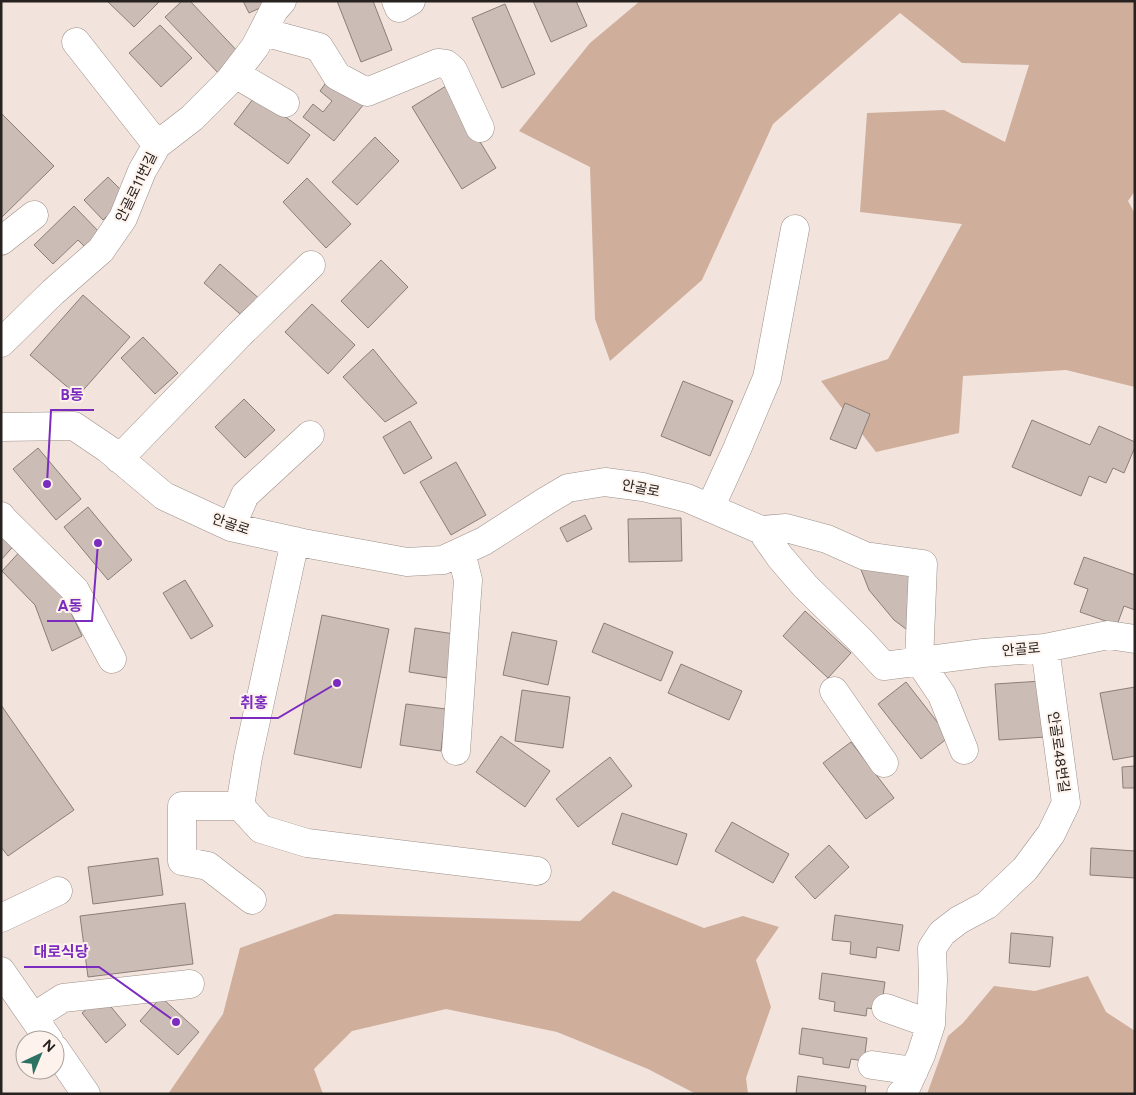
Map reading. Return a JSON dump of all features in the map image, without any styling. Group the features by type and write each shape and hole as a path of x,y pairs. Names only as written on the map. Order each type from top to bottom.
{"street":[{"name":"안골로11번길","path":"1,343 53,292 102,250 123,218 142,171 157,145 192,118 229,81 255,47 274,10 282,1"},
{"path":"396,1 399,8 411,1"},
{"path":"263,32 319,47 337,76 367,92 438,63 446,64 453,70 480,128"},
{"path":"76,42 157,145"},
{"path":"235,74 284,104"},
{"path":"1,241 34,215"},
{"path":"710,508 767,378 796,229"},
{"path":"120,459 240,334 311,265"},
{"name":"안골로","path":"1,428 74,426 120,459 164,496 231,527 407,562 444,560 484,541 568,488 604,482 643,486 687,498 761,530 804,586 884,666 983,652 1045,648 1108,635 1135,639"},
{"path":"231,527 245,494 310,435"},
{"path":"1,516 75,590 112,659"},
{"path":"761,530 786,528 827,540 865,556 923,564 919,661 942,695 964,750"},
{"path":"240,806 248,758 295,541"},
{"path":"456,750 468,580 461,552"},
{"name":"안골로48번길","path":"908,1082 921,1055 931,1024 932,948 942,933 959,920 987,905 1025,869 1051,834 1066,803 1045,648"},
{"path":"834,691 884,763"},
{"path":"252,900 208,866 182,861 182,806 240,806 261,829 307,844 537,871"},
{"path":"1,918 58,891"},
{"path":"1,971 42,1030"},
{"path":"33,1017 63,998 190,984"},
{"path":"886,1008 931,1024"},
{"path":"65,1064 86,1094"},
{"path":"872,1065 908,1082"}],"shaded area":[{"path":"640,1 1135,1 1135,191 1128,201 1135,214 1135,387 1066,370 963,376 959,433 876,452 821,381 888,359 962,224 860,212 867,113 944,110 1005,142 1029,65 962,63 900,13 773,124 702,280 610,361 595,319 590,167 519,131 590,43"},
{"path":"613,891 704,928 743,916 779,927 756,960 771,1007 746,1078 748,1094 696,1094 648,1069 557,1032 446,1009 352,1031 314,1069 323,1094 168,1094 223,1014 240,948 335,914 580,921"},
{"path":"1088,976 1106,1012 1135,1031 1135,1094 927,1094 948,1036 963,1023 994,986 1035,991"}],"building":[{"path":"107,1 160,1 134,27"},
{"path":"182,1 190,1 241,55 220,75 165,17"},
{"path":"243,1 273,1 273,2 249,13"},
{"path":"337,1 373,1 392,50 361,62"},
{"path":"533,1 576,1 587,26 551,42"},
{"path":"505,4 535,74 502,88 472,18"},
{"path":"160,25 192,58 161,87 129,53"},
{"path":"330,77 364,104 334,141 303,117 313,104 323,112 332,101 320,91"},
{"path":"446,86 496,168 462,189 412,107"},
{"path":"256,95 310,135 288,164 234,124"},
{"path":"1,113 54,166 1,218"},
{"path":"375,137 399,161 357,205 332,182"},
{"path":"108,177 127,196 103,220 84,200"},
{"path":"307,178 351,224 326,248 283,202"},
{"path":"74,206 103,236 89,251 78,240 53,264 34,245"},
{"path":"381,260 408,287 368,328 341,301"},
{"path":"220,264 262,301 246,319 204,283"},
{"path":"83,295 130,337 78,396 30,355"},
{"path":"312,304 355,345 328,374 285,332"},
{"path":"143,337 178,373 155,394 121,358"},
{"path":"373,349 417,403 385,422 343,377"},
{"path":"683,381 733,401 710,456 661,436"},
{"path":"244,399 275,430 245,458 215,427"},
{"path":"845,403 870,414 856,449 830,439"},
{"path":"1032,420 1090,445 1099,426 1135,442 1135,447 1124,473 1113,468 1106,483 1089,476 1081,496 1012,467"},
{"path":"410,421 432,458 404,474 383,437"},
{"path":"38,448 81,499 56,520 13,469"},
{"path":"456,462 486,515 451,535 420,482"},
{"path":"88,507 132,560 108,580 64,527"},
{"path":"585,515 592,529 567,542 560,528"},
{"path":"681,518 682,561 629,562 628,519"},
{"path":"1,524 18,541 1,560"},
{"path":"24,547 59,587 82,636 52,651 35,605 2,571"},
{"path":"1084,557 1135,575 1135,610 1124,606 1117,625 1080,612 1088,589 1074,584"},
{"path":"858,562 922,572 918,638 894,620 869,590"},
{"path":"185,580 213,626 191,639 163,593"},
{"path":"805,611 851,653 828,678 783,636"},
{"path":"322,615 389,629 361,768 294,754"},
{"path":"604,623 673,652 661,681 592,652"},
{"path":"415,628 461,635 454,679 409,672"},
{"path":"512,632 557,641 548,685 503,675"},
{"path":"681,664 742,691 729,720 668,693"},
{"path":"1042,681 1046,737 999,740 995,684"},
{"path":"906,682 949,737 921,759 878,704"},
{"path":"1135,687 1135,756 1113,760 1100,693"},
{"path":"522,690 570,697 563,748 515,741"},
{"path":"406,704 446,709 441,751 400,745"},
{"path":"1,705 74,810 8,856 1,847"},
{"path":"501,736 550,771 525,807 476,772"},
{"path":"851,742 894,798 866,819 823,763"},
{"path":"610,757 632,786 578,827 556,799"},
{"path":"1135,766 1135,788 1123,788 1122,767"},
{"path":"622,813 687,834 677,865 612,844"},
{"path":"732,822 789,854 773,883 715,851"},
{"path":"829,845 849,867 815,899 795,877"},
{"path":"1091,848 1135,851 1135,878 1090,875"},
{"path":"158,858 163,895 93,904 88,867"},
{"path":"185,903 193,964 88,977 80,916"},
{"path":"835,915 903,925 899,951 877,947 876,958 850,954 851,942 832,940"},
{"path":"1011,933 1053,937 1050,967 1009,963"},
{"path":"822,973 885,982 881,1010 867,1008 866,1016 834,1011 835,1002 819,999"},
{"path":"102,996 126,1025 106,1043 82,1013"},
{"path":"161,997 199,1032 178,1055 140,1021"},
{"path":"802,1028 867,1038 864,1061 851,1059 849,1068 823,1064 823,1058 799,1054"},
{"path":"798,1076 866,1086 865,1094 796,1094"}],"place":[{"name":"B동","path":"47,484"},
{"name":"A동","path":"98,543"},
{"name":"취홍","path":"337,683"},
{"name":"대로식당","path":"176,1022"}]}
